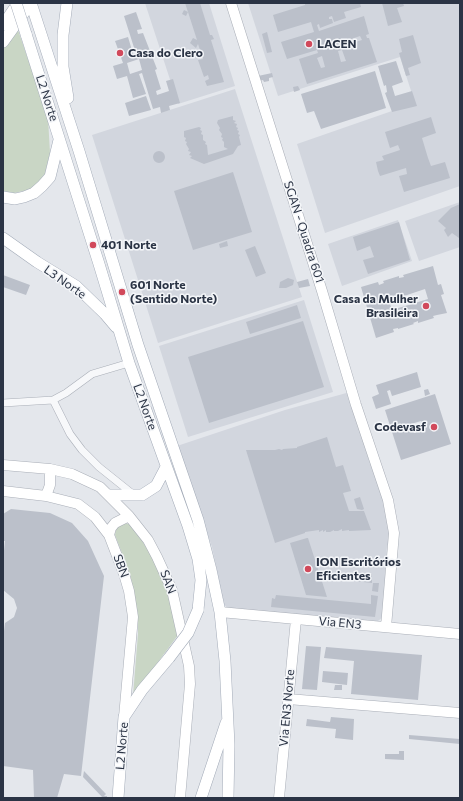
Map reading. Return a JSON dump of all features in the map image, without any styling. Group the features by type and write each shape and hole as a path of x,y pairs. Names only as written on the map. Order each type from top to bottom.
{"main road":[{"path":"3,25 17,3"},
{"name":"L2 Norte","path":"17,3 129,363 198,559 201,580 198,610 188,633 142,690 124,718 118,798"},
{"path":"3,42 31,3"},
{"name":"L2 Norte","path":"31,3 79,150 138,345 198,520 220,612 226,661 228,716 201,798"},
{"path":"67,3 63,34 63,67 66,91 79,150"},
{"path":"3,197 15,199 24,197 34,193 42,186 50,177 60,138"},
{"name":"L3 Norte","path":"3,238 37,262 76,286 105,314 120,333"},
{"path":"110,496 136,496 142,494 156,486 166,467"},
{"path":"228,716 228,798"}],"street":[{"name":"SGAN - Quadra 601","path":"231,3 322,290 356,405 388,500 394,533 386,627"},
{"path":"3,403 53,400 66,393 92,374 129,363"},
{"path":"53,400 70,434 82,450 99,467 136,496"},
{"name":"SAN","path":"3,465 50,470 87,480 110,496 129,516 148,540 172,590 187,651 190,684 180,798"},
{"path":"46,496 50,485 50,470"},
{"name":"SBN","path":"4,492 46,496 78,504 95,517 109,535 129,591 133,617 124,718"},
{"path":"109,535 111,528 115,523 129,516"},
{"name":"Via EN3","path":"220,612 460,634"},
{"name":"Via EN3 Norte","path":"279,798 296,619"},
{"path":"288,699 460,713"}],"shaded area":[{"path":"145,3 209,3 235,86 178,104"},
{"path":"248,3 460,3 460,186 325,233 297,144 415,103 400,57 278,96"},
{"path":"235,89 302,297 158,343 92,135"},
{"path":"460,202 460,247 419,261 405,221"},
{"path":"398,220 412,261 342,286 328,244"},
{"path":"304,300 333,392 188,437 159,346"},
{"path":"350,392 370,464 375,463 385,507 390,540 387,546 385,574 387,575 383,617 378,621 227,608 224,604 212,547 177,446 285,410"}],"green space":[{"path":"17,27 48,118 50,153 45,174 34,187 14,193 3,191 3,47"},
{"path":"123,523 130,524 136,530 158,567 170,600 178,635 133,696 138,615 130,574 115,535 116,528"}],"building":[{"path":"185,3 200,3 210,35 212,35 214,39 211,40 224,82 207,86 205,81 209,79 208,75 204,77 198,60 203,59 198,44 196,48 190,43 193,38 197,40"},
{"name":"LACEN","path":"305,3 360,3 361,7 344,12 346,18 334,22 332,16 329,17 329,19 332,19 333,23 320,28 319,24 317,25 319,31 364,16 369,34 366,35 367,38 369,38 377,62 307,84 299,59 318,53 317,50 287,59 281,42 314,32 311,22 278,32 273,15 305,5","holes":["360,36 362,40 329,50 328,47","342,50 346,61 341,62 338,51","322,56 325,67 321,68 317,58"]},
{"path":"382,3 403,3 404,6 397,8 402,22 388,26"},
{"path":"184,10 188,12 186,16 182,14"},
{"path":"136,12 142,29 137,30 138,34 143,33 157,69 155,70 161,89 156,91 157,95 169,91 166,81 173,79 180,103 169,106 170,110 161,113 160,107 153,109 142,73 139,74 146,94 133,98 127,76 117,79 113,66 123,63 115,41 128,37 134,57 137,57 124,16","holes":["139,59 142,70 130,74 127,63"]},
{"path":"267,32 272,52 267,53 262,34"},
{"path":"413,35 421,63 408,68 410,75 406,76 399,53 402,52 399,39"},
{"path":"396,61 403,82 392,86 395,96 412,91 417,106 392,112 385,93 387,92 386,85 384,86 378,66"},
{"path":"375,71 386,108 321,129 314,111 307,113 301,94"},
{"path":"272,73 273,77 269,78 269,81 259,81 258,76"},
{"path":"298,86 300,90 294,92 293,87"},
{"path":"146,96 151,110 129,116 125,103"},
{"path":"233,116 233,120 236,121 234,123 237,124 236,127 239,131 238,134 240,135 241,145 238,146 233,154 204,164 190,158 192,156 189,155 191,152 188,151 189,149 186,144 187,142 185,141 186,138 184,137 184,131 199,127 201,128 200,130 202,131 201,134 203,135 203,140 207,145 208,155 228,149 224,147 224,142 222,140 223,138 221,137 222,134 217,123 218,120"},
{"path":"431,117 436,133 422,138 428,158 431,166 445,162 450,178 404,192 399,176 407,174 406,168 380,176 378,171 376,162 384,160 382,156 400,150 398,145 390,148 385,132"},
{"path":"159,151 163,153 165,157 163,161 159,163 155,161 153,157 155,153"},
{"path":"233,172 252,232 193,250 174,191"},
{"path":"460,204 460,237 459,238 452,233 448,237 444,230 446,228 438,221 451,208"},
{"path":"399,222 410,260 368,274 363,260 374,257 370,246 357,251 353,237"},
{"path":"227,241 228,246 220,248 219,244"},
{"path":"255,246 266,273 256,277 245,250"},
{"name":"Casa da Mulher Brasileira","path":"433,266 438,285 441,284 444,294 441,295 447,313 433,316 434,318 418,323 418,321 413,323 414,324 398,329 393,329 394,332 376,338 361,287 378,282 379,285 384,283 383,281 399,276 399,278 404,277 403,275","holes":["425,289 428,299 392,310 389,301"]},
{"path":"3,275 30,285 26,295 3,287"},
{"path":"288,278 294,280 293,285 286,288 279,288 280,282"},
{"path":"308,279 310,286 299,288 297,282"},
{"path":"297,305 301,318 250,334 246,322"},
{"path":"303,321 324,387 209,423 188,357"},
{"path":"417,372 421,387 392,396 390,390 387,391 391,404 376,409 372,397 379,394 376,385"},
{"path":"428,389 430,394 425,396 424,390"},
{"name":"Codevasf","path":"435,394 451,444 401,460 385,410","holes":["421,421 424,430 414,433 411,424"]},
{"path":"327,437 336,467 343,465 351,491 343,493 349,511 364,511 371,530 342,531 342,529 330,532 326,532 326,530 323,532 323,530 319,532 319,530 305,532 275,543 246,450 282,450 297,448"},
{"path":"360,497 364,509 362,510 357,509 354,499"},
{"path":"11,509 50,513 72,523 88,541 104,576 81,776 64,774 57,798 34,798 33,770 3,766 3,631 5,623 14,617 17,608 14,599 3,590 3,560 5,541 3,541 3,514"},
{"name":"ION Escritórios Eficientes","path":"308,538 327,597 306,595 290,543"},
{"path":"355,572 372,574 372,583 354,581"},
{"path":"373,583 379,583 378,592 372,591"},
{"path":"276,595 371,604 371,595 378,596 375,617 271,607 272,598 275,599"},
{"path":"306,646 321,647 317,690 302,689"},
{"path":"326,647 422,655 418,700 351,694 354,661 324,658"},
{"path":"323,671 348,673 347,685 322,682"},
{"path":"335,685 342,685 342,690 334,690"},
{"path":"331,717 354,719 353,740 335,738 336,729 306,726 307,719 330,722"},
{"path":"409,735 460,739 460,744 409,739"},
{"path":"399,751 404,751 404,760 385,759 385,754 399,754"},
{"path":"84,771 106,794 104,796 107,796 107,798 103,798 83,777"}],"place":[{"name":"LACEN","path":"309,44"},
{"name":"Casa do Clero","path":"120,53"},
{"name":"401 Norte","path":"93,245"},
{"name":"601 Norte (Sentido Norte)","path":"122,292"},
{"name":"Casa da Mulher Brasileira","path":"426,306"},
{"name":"Codevasf","path":"434,427"},
{"name":"ION Escritórios Eficientes","path":"308,569"}]}
